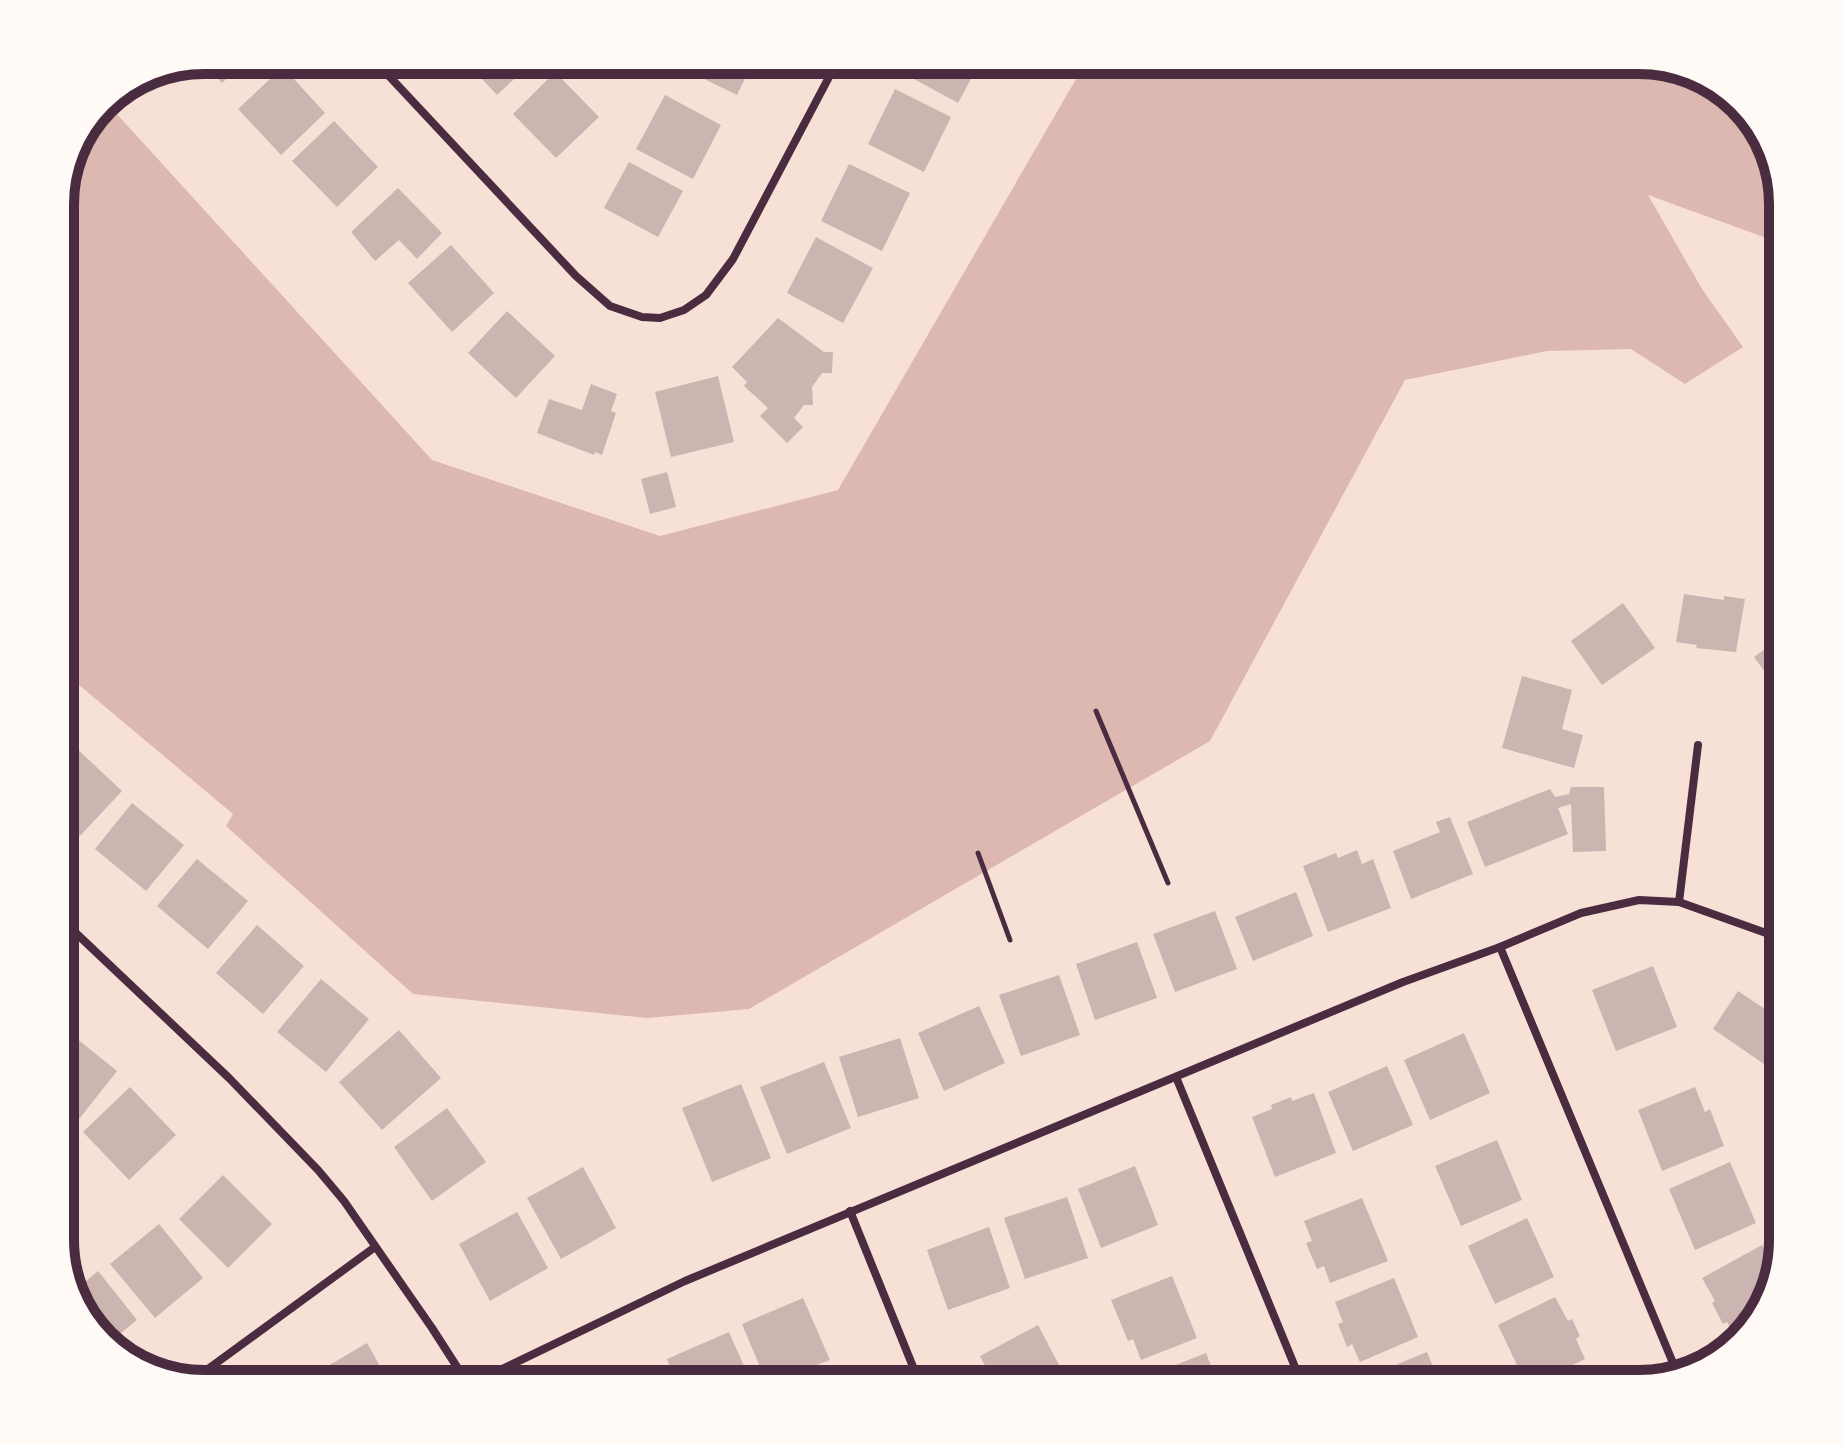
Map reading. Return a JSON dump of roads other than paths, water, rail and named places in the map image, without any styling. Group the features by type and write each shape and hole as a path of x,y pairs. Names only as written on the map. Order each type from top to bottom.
{"street":[{"path":"387,74 610,306 642,317 660,318 684,310 706,295 733,259 831,74"},
{"path":"1679,902 1698,745"},
{"path":"498,1370 685,1281 850,1211 1403,982 1500,947 1581,913 1639,900 1679,902 1769,934"},
{"path":"74,931 229,1078 318,1170 344,1201 460,1370"},
{"path":"1500,947 1674,1366"},
{"path":"1176,1077 1296,1370"},
{"path":"850,1211 914,1370"},
{"path":"207,1370 375,1247"}]}
